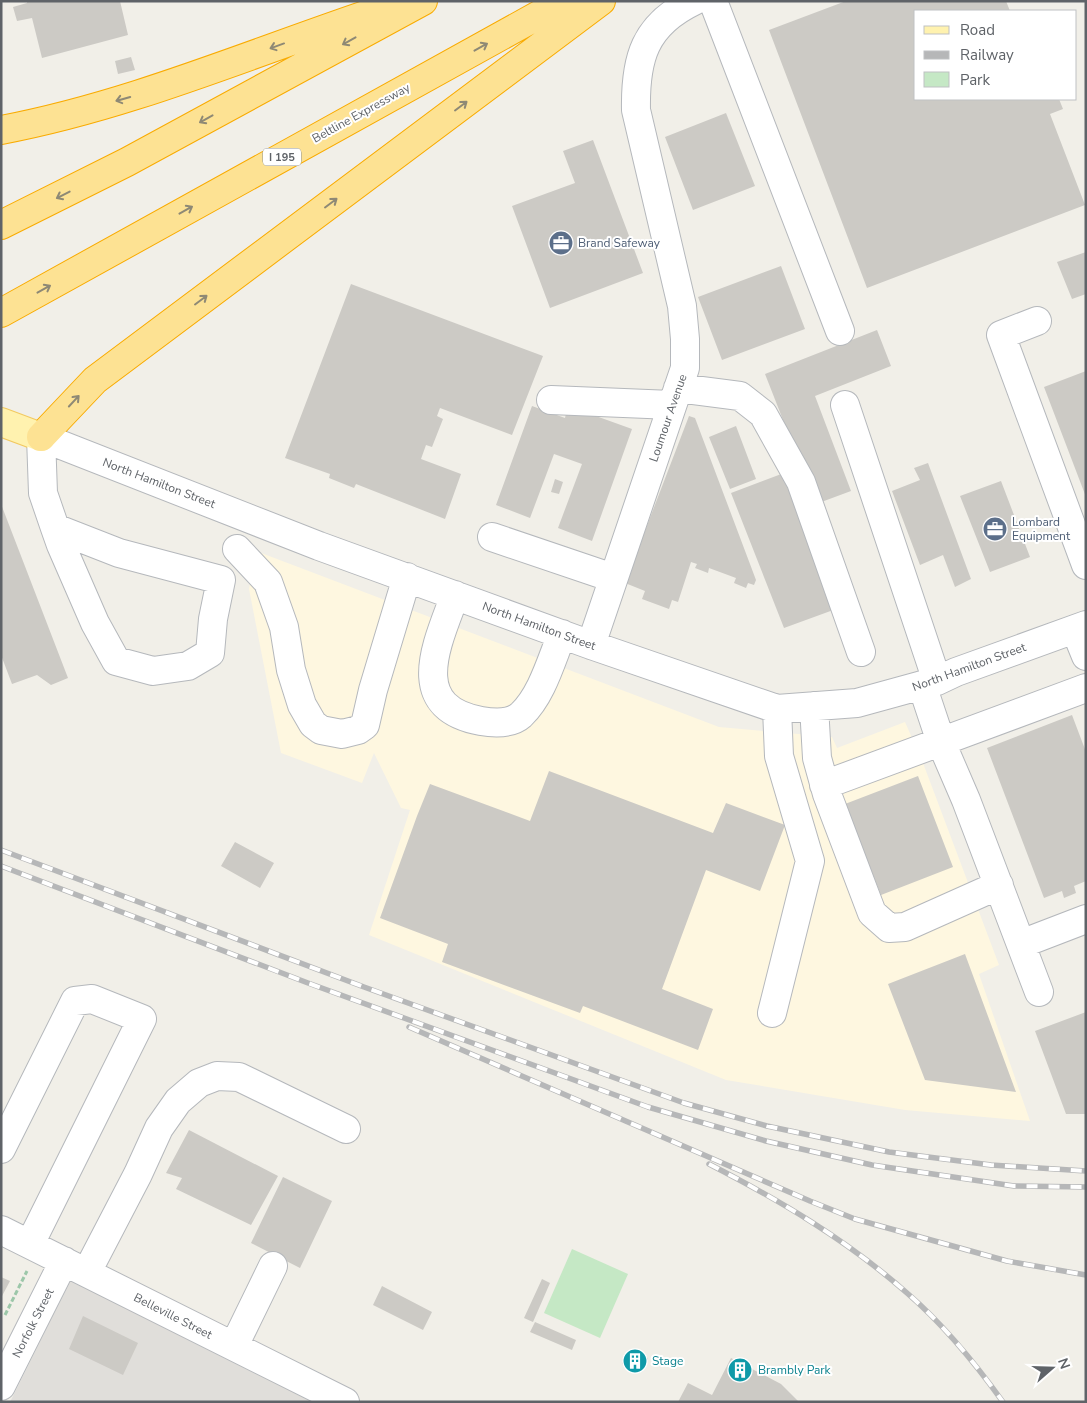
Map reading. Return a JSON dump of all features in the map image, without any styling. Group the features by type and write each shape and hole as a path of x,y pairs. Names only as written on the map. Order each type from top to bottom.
{"highway":[{"path":"1,130 44,122 162,87 327,27 405,1"},
{"path":"1,226 127,162 423,1"},
{"name":"Beltline Expressway","path":"1,312 564,1"},
{"path":"41,437 94,380 601,1"}],"main road":[{"name":"North Hamilton Street","path":"1,422 41,437"}],"street":[{"name":"Loumour Avenue","path":"591,645 685,368 686,339 682,306 636,110 635,84 639,61 658,25 678,9 694,1"},
{"path":"713,1 840,331"},
{"path":"1037,322 1001,335 1086,565"},
{"path":"552,400 740,396 763,414 801,482 861,652"},
{"path":"845,405 929,683 941,742 966,800 1039,992"},
{"name":"North Hamilton Street","path":"41,437 252,520 406,577 591,645 777,709 856,703 929,683 1081,627"},
{"path":"41,437 44,493 55,528 95,623 116,661 153,671 188,666 210,653 213,619 221,580 252,520"},
{"path":"55,528 118,552 221,580"},
{"path":"492,537 614,578"},
{"path":"237,549 268,582 284,627 292,670 302,706 313,724 320,730 342,734 358,730 365,725 373,690 406,577"},
{"path":"455,595 438,641 432,675 436,691 441,700 450,710 470,718 498,722 511,721 519,717 531,704 562,634"},
{"path":"1081,627 1086,656"},
{"path":"824,785 1086,688"},
{"path":"814,706 817,758 824,785 872,913 889,928 905,927 999,885"},
{"path":"772,1012 810,861 779,756 777,709"},
{"path":"1021,944 1086,919"},
{"path":"1,1149 75,1001 92,999 142,1019 34,1246"},
{"name":"Norfolk Street","path":"1,1386 76,1267 138,1174 159,1128 178,1100 199,1083 217,1076 239,1077 346,1129"},
{"name":"Belleville Street","path":"1,1230 345,1402"},
{"path":"234,1346 274,1266"}],"path":[{"path":"1,1323 34,1246"}],"shaded area":[{"path":"256,551 719,727 832,737 837,748 905,722 923,763 999,965 979,974 1030,1121 905,1110 726,1080 369,935 410,810 401,808 374,753 362,783 281,753 249,589"},
{"path":"71,1280 314,1402 10,1402"}],"green space":[{"path":"572,1249 628,1274 600,1338 544,1313"}],"building":[{"path":"27,1 120,1 128,35 42,58 32,18 17,21 13,7 27,3"},
{"path":"846,1 1006,1 1010,10 914,10 914,100 1059,100 1063,109 1050,114 1085,205 867,288 769,30"},
{"path":"131,57 135,70 118,74 115,61"},
{"path":"726,113 755,186 693,210 665,137"},
{"path":"593,140 643,273 550,308 512,206 575,183 563,151"},
{"path":"1086,252 1086,294 1072,299 1057,262"},
{"path":"781,266 805,329 722,360 698,297"},
{"path":"351,284 543,356 512,435 440,408 437,416 443,419 432,447 426,445 421,459 461,474 445,519 356,484 354,488 329,478 330,474 285,458"},
{"path":"877,330 891,366 815,396 851,491 816,504 765,374"},
{"path":"1086,371 1086,497 1044,387"},
{"path":"532,406 565,418 567,409 582,411 632,429 592,541 558,528 582,464 554,454 530,518 496,505"},
{"path":"689,416 695,418 756,580 754,585 748,583 746,588 734,583 736,578 709,568 708,573 695,568 697,564 691,562 678,602 672,600 669,609 642,599 645,591 625,583"},
{"path":"736,426 756,479 730,489 709,437"},
{"path":"928,463 971,579 955,587 943,555 920,565 892,491 920,480 914,468"},
{"path":"784,473 836,609 784,628 731,493"},
{"path":"555,479 563,482 559,494 551,492"},
{"path":"1001,481 1030,557 990,572 960,496"},
{"path":"1,504 68,678 51,685 37,675 12,684 1,655"},
{"path":"1072,715 1086,752 1086,881 1074,886 1076,893 1064,898 1062,891 1044,898 987,748"},
{"path":"549,771 713,833 726,803 785,825 760,891 706,870 662,989 713,1009 698,1050 583,1006 580,1013 442,962 448,944 380,918 430,784 530,821"},
{"path":"918,776 953,867 881,895 845,804"},
{"path":"235,842 274,863 260,888 221,866"},
{"path":"965,954 1016,1092 925,1080 888,984"},
{"path":"1086,1012 1086,1114 1066,1114 1035,1031"},
{"path":"189,1130 278,1176 251,1225 176,1189 182,1178 166,1173"},
{"path":"283,1177 332,1201 300,1268 251,1243"},
{"path":"1,1277 10,1281 1,1298"},
{"path":"542,1279 550,1283 533,1322 524,1318"},
{"path":"382,1286 432,1312 423,1330 373,1305"},
{"path":"83,1316 138,1343 123,1375 69,1349"},
{"path":"535,1322 576,1340 572,1350 530,1332"},
{"name":"Stage","path":"628,1350 648,1358 642,1372 622,1364"},
{"name":"Brambly Park","path":"731,1358 781,1384 799,1402 678,1402 688,1383 712,1395"}],"railway":[{"path":"1,850 364,987 684,1103 767,1126 889,1152 991,1165 1086,1171"},
{"path":"1,866 308,983 648,1107 766,1141 872,1165 1014,1186 1086,1187"},
{"path":"409,1027 855,1219 1007,1261 1086,1275"},
{"path":"709,1164 812,1222 884,1274 920,1305 946,1331 1003,1402"}],"place":[{"name":"Brand Safeway","path":"561,243"},
{"name":"Lombard Equipment","path":"995,529"},
{"name":"Stage","path":"635,1361"},
{"name":"Brambly Park","path":"740,1370"}]}
